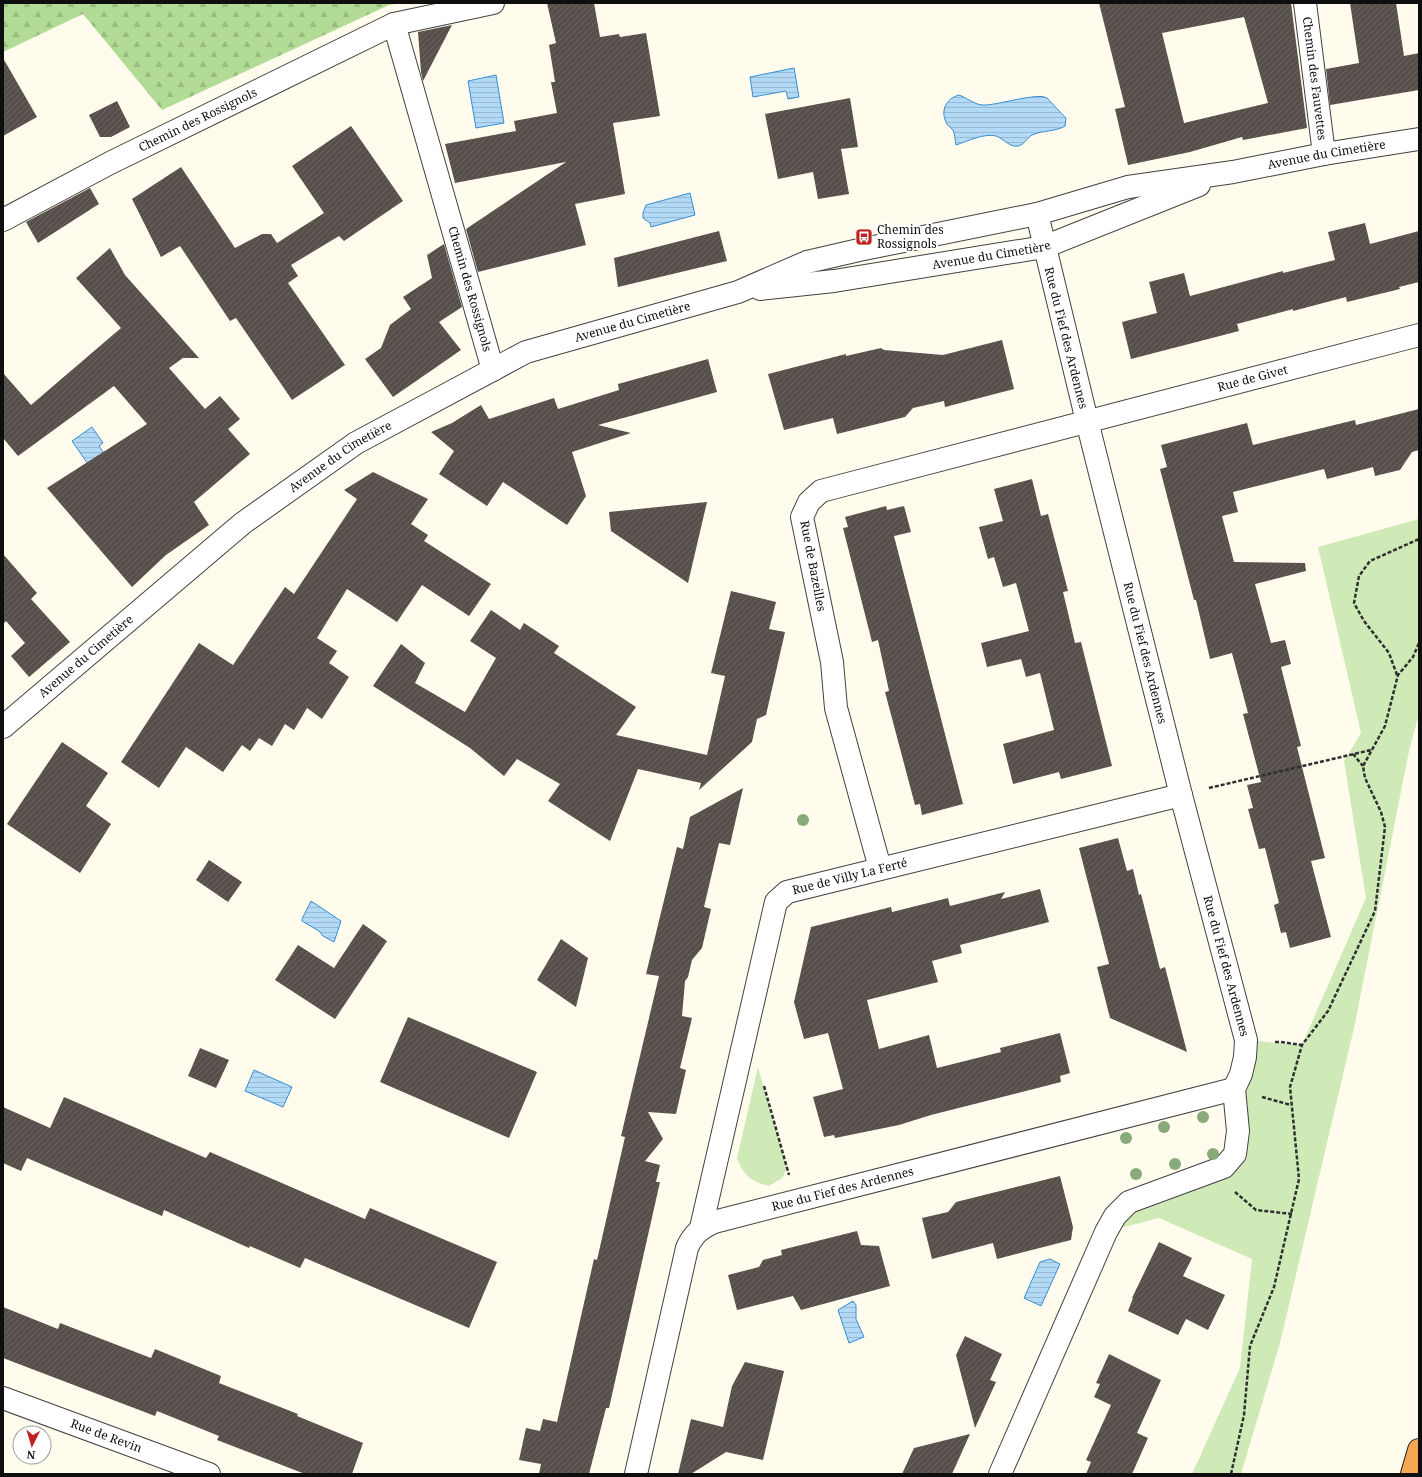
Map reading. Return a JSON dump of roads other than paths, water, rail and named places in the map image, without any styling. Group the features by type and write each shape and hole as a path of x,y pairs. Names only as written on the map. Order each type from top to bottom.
{"highway":[{"path":"1412,1474 1419,1450"}],"street":[{"name":"Chemin des Rossignols","path":"3,220 110,162 394,24 493,3"},
{"name":"Chemin des Fauvettes","path":"1305,3 1324,154"},
{"name":"Chemin des Rossignols","path":"394,24 493,370"},
{"name":"Avenue du Cimetière","path":"3,727 243,523 356,443 526,352 738,292 807,262 1037,214 1128,187 1233,172 1324,154 1419,139"},
{"name":"Avenue du Cimetière","path":"738,292 834,281 1044,247 1233,172"},
{"name":"Rue du Fief des Ardennes","path":"1000,1474 1106,1232 1115,1216 1130,1202 1224,1168 1235,1154 1238,1130 1234,1089 1241,1074 1245,1057 1246,1040 1181,795 1087,421 1037,214"},
{"name":"Rue de Givet","path":"1087,421 1419,335"},
{"name":"Rue de Bazeilles","path":"880,868 836,708 832,662 802,517 809,502 821,490 1087,421"},
{"name":"Rue de Villy La Ferté","path":"701,1228 776,902 787,892 1181,795"},
{"name":"Rue du Fief des Ardennes","path":"636,1474 687,1248 691,1238 701,1228 714,1222 1234,1089"},
{"name":"Rue de Revin","path":"3,1398 209,1474"}],"water":[{"path":"794,68 799,97 788,99 786,91 753,97 750,77"},
{"path":"496,75 504,123 476,128 468,81"},
{"path":"959,95 982,105 1035,97 1047,98 1066,118 1065,126 1032,135 1018,146 1012,146 999,137 991,135 976,138 956,145 954,132 944,118 944,109 951,99"},
{"path":"690,193 695,215 651,227 650,223 643,218 646,205"},
{"path":"92,427 103,443 99,446 113,466 97,477 72,441"},
{"path":"311,901 341,921 334,942 302,921"},
{"path":"254,1070 292,1087 283,1107 245,1091"},
{"path":"1050,1259 1060,1264 1041,1306 1024,1298 1040,1262"},
{"path":"853,1301 856,1305 856,1319 864,1337 849,1343 838,1310"}],"place":[{"name":"Chemin des Rossignols","path":"864,237"}]}
